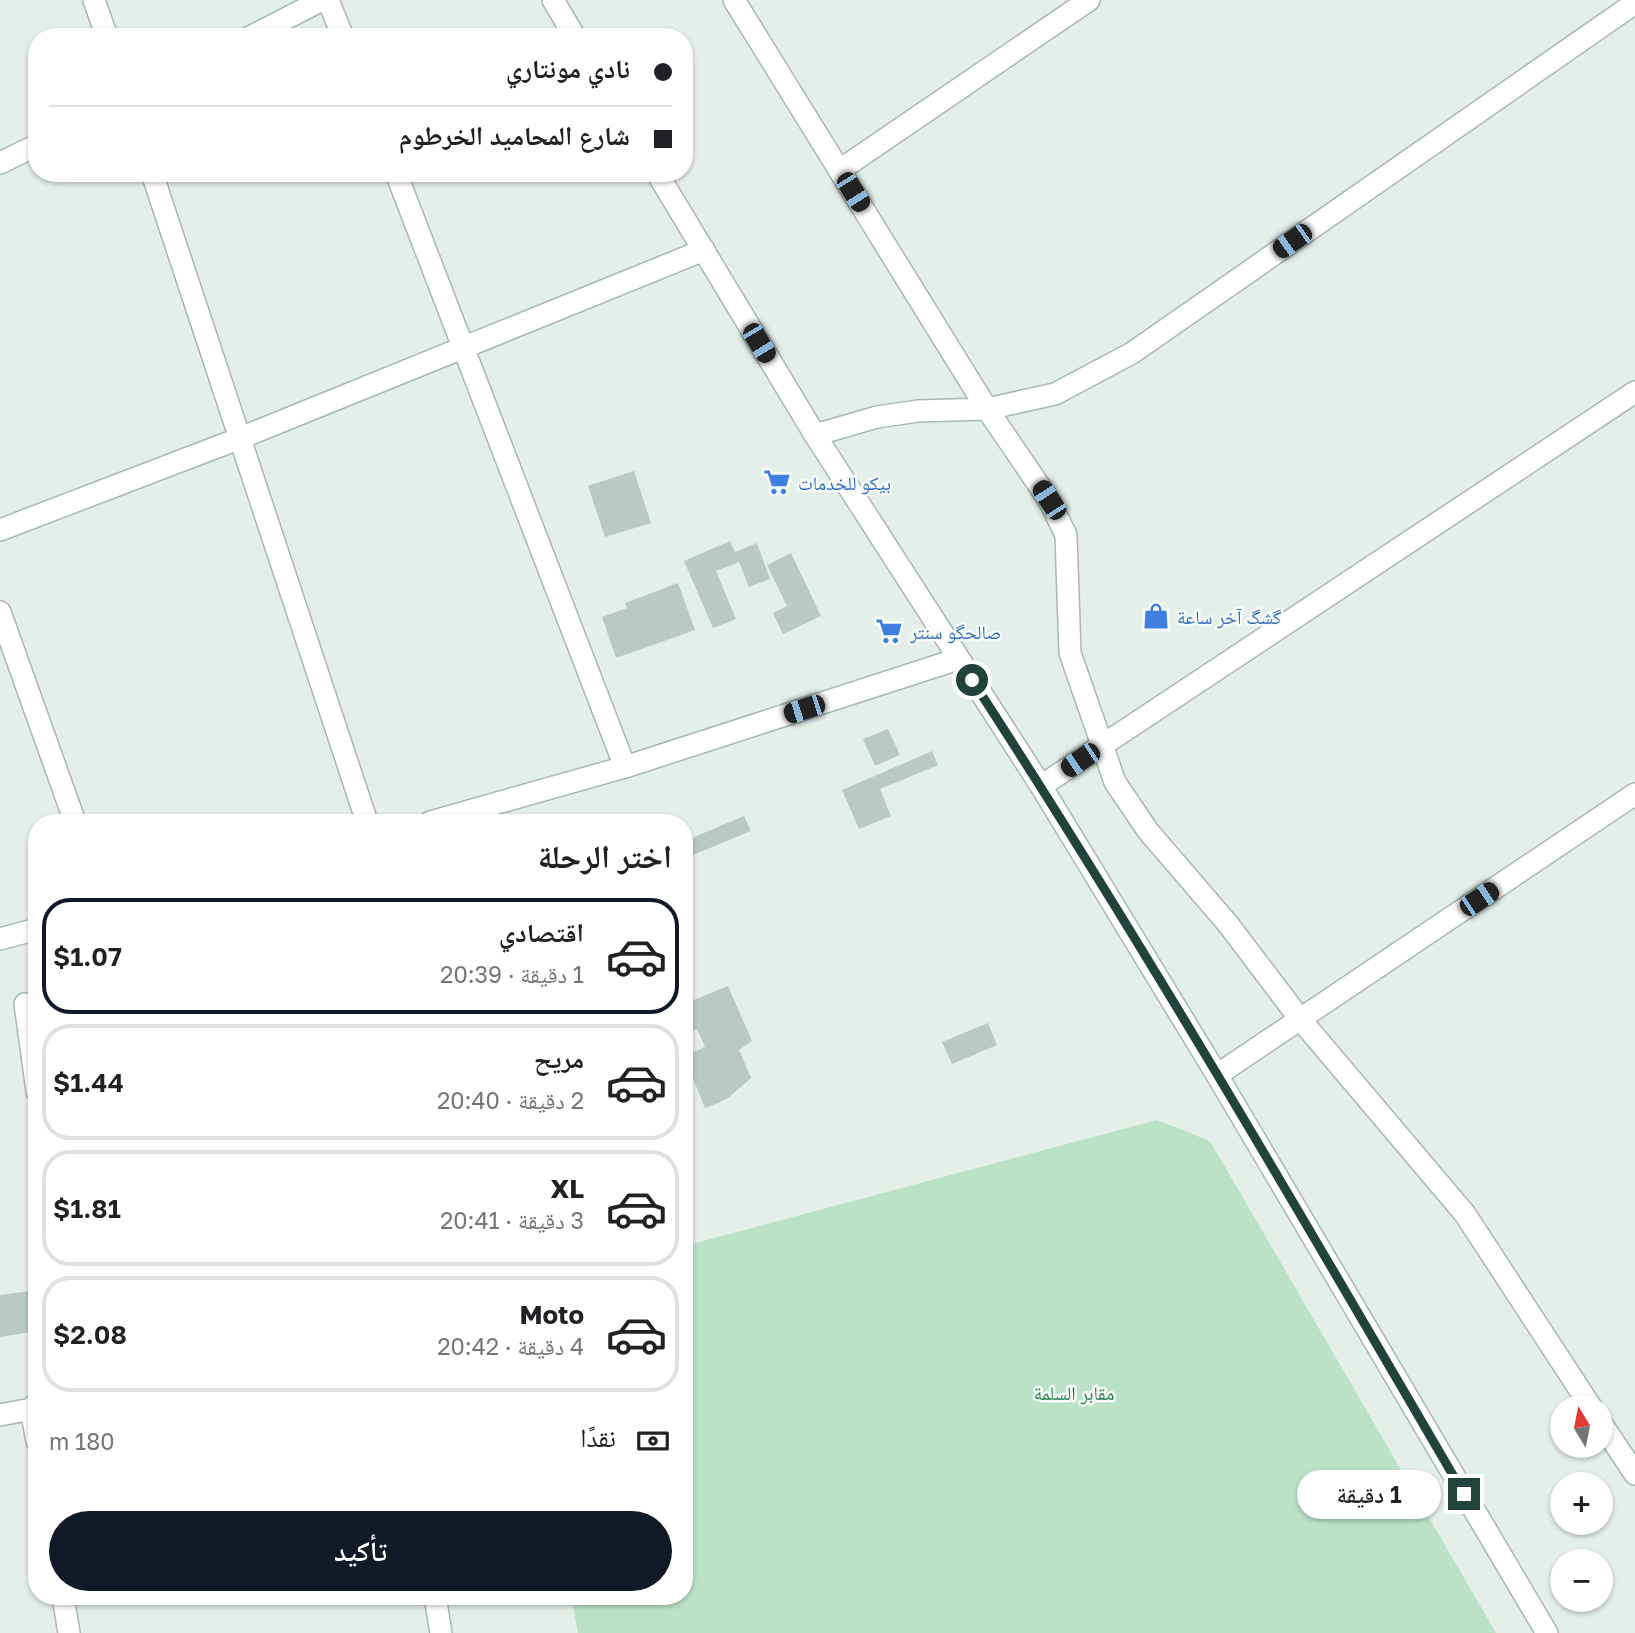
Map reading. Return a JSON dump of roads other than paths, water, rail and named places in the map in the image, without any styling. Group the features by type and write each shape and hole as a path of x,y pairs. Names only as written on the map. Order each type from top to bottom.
{"street":[{"path":"94,0 104,28"},
{"path":"268,28 322,0"},
{"path":"328,0 339,28"},
{"path":"553,0 570,28"},
{"path":"840,170 1089,0"},
{"path":"737,1 987,409 1049,500 1066,534 1070,653 1100,747 1115,782 1148,831 1228,924 1300,1019 1465,1214 1583,1395"},
{"path":"815,435 877,417 918,411 987,409 1055,394 1132,353 1635,3"},
{"path":"0,163 28,149"},
{"path":"155,182 364,814"},
{"path":"400,182 625,766"},
{"path":"662,182 815,435 1041,786 1217,1075 1547,1633"},
{"path":"0,530 238,439 704,250"},
{"path":"1041,786 1635,392"},
{"path":"0,612 72,814"},
{"path":"458,814 625,766 958,659"},
{"path":"1217,1075 1635,794"},
{"path":"0,939 28,931"},
{"path":"25,1004 28,1026"},
{"path":"0,1415 28,1408"},
{"path":"1614,1443 1635,1475"},
{"path":"64,1605 69,1633"},
{"path":"437,1605 442,1633"}],"place":[{"name":"بيكو للخدمات","path":"777,482"},
{"name":"گشگ آخر ساعة","path":"1156,616"},
{"name":"صالحگو سنتر","path":"889,631"}],"park label":[{"name":"مقابر السلمة","path":"1074,1392"}]}
